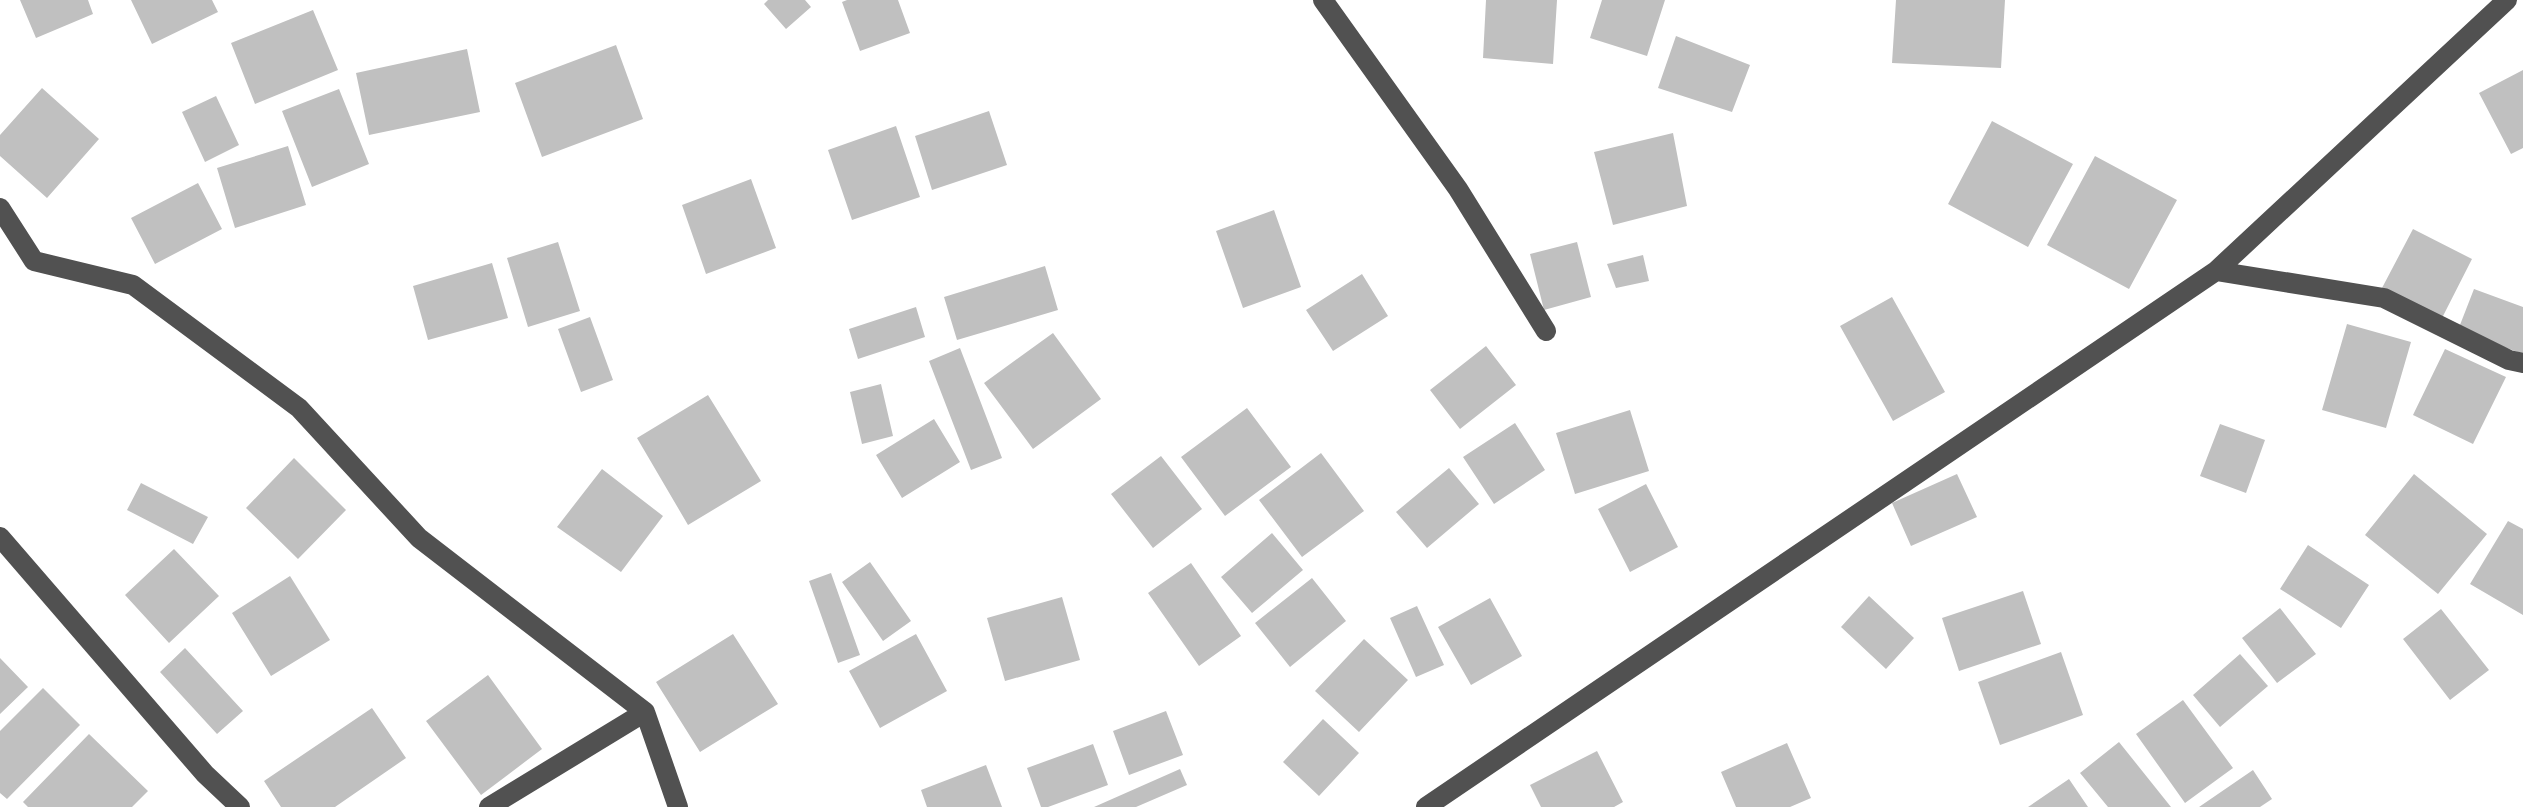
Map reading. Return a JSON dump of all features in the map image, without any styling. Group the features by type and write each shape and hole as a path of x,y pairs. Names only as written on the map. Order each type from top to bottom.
{"street":[{"path":"1323,0 1458,189 1546,331"},
{"path":"1426,807 2216,271 2507,0"},
{"path":"0,208 34,261 133,285 299,408 419,538 645,712 678,807"},
{"path":"2216,271 2384,298 2509,360 2523,363"},
{"path":"0,537 205,774 239,805"},
{"path":"489,807 645,712"}],"building":[{"path":"20,0 88,0 93,14 36,38"},
{"path":"131,0 212,0 218,12 152,44"},
{"path":"768,0 805,0 811,7 786,29 764,4"},
{"path":"898,0 910,33 860,51 842,2"},
{"path":"1486,0 1557,0 1553,64 1483,58"},
{"path":"1602,0 1665,0 1647,56 1590,38"},
{"path":"1896,0 2005,0 2001,68 1892,63"},
{"path":"313,10 338,70 255,104 231,43"},
{"path":"1676,36 1750,65 1732,112 1658,88"},
{"path":"616,45 643,119 542,157 515,83"},
{"path":"467,49 480,112 369,135 356,73"},
{"path":"2523,70 2523,148 2511,154 2479,93"},
{"path":"42,88 99,139 47,198 0,156 0,135"},
{"path":"339,89 369,164 312,187 282,111"},
{"path":"216,96 239,145 205,162 182,112"},
{"path":"989,111 1007,165 932,190 915,136"},
{"path":"1992,121 2073,164 2028,247 1948,204"},
{"path":"896,126 920,197 852,220 828,150"},
{"path":"1673,133 1687,206 1613,225 1594,152"},
{"path":"288,146 306,205 235,228 217,168"},
{"path":"2095,156 2177,200 2129,289 2047,245"},
{"path":"751,179 776,248 706,274 682,205"},
{"path":"198,183 222,229 155,264 131,218"},
{"path":"1274,210 1301,287 1243,308 1216,231"},
{"path":"2413,229 2472,259 2442,318 2382,288"},
{"path":"558,242 580,311 528,327 507,258"},
{"path":"1577,242 1591,297 1544,310 1530,254"},
{"path":"1643,255 1649,281 1616,288 1607,264"},
{"path":"492,263 508,318 428,340 413,286"},
{"path":"1045,266 1058,310 957,340 944,297"},
{"path":"1362,274 1388,316 1333,351 1306,310"},
{"path":"2474,289 2523,307 2523,354 2458,330"},
{"path":"1892,297 1945,392 1893,421 1840,326"},
{"path":"916,307 925,337 858,359 849,329"},
{"path":"590,317 613,380 581,392 558,329"},
{"path":"2347,324 2411,342 2386,428 2322,410"},
{"path":"1053,333 1101,399 1033,449 984,383"},
{"path":"1486,346 1516,385 1460,429 1430,390"},
{"path":"960,348 1002,458 971,470 929,361"},
{"path":"2445,349 2506,377 2473,444 2413,415"},
{"path":"881,384 893,436 862,444 850,392"},
{"path":"708,395 761,481 688,525 637,438"},
{"path":"1247,408 1291,467 1225,516 1181,457"},
{"path":"1630,410 1649,471 1575,494 1556,433"},
{"path":"934,419 960,462 902,498 876,455"},
{"path":"1515,423 1545,470 1494,504 1463,457"},
{"path":"2220,424 2265,440 2246,493 2200,476"},
{"path":"1321,453 1364,511 1302,557 1259,500"},
{"path":"1161,456 1202,509 1153,548 1111,494"},
{"path":"294,458 346,510 298,559 246,508"},
{"path":"1449,468 1479,504 1427,548 1396,512"},
{"path":"602,469 663,516 621,572 557,527"},
{"path":"1957,474 1977,517 1911,546 1892,503"},
{"path":"2414,474 2487,534 2438,594 2365,535"},
{"path":"141,483 208,517 193,544 127,510"},
{"path":"1646,484 1678,547 1630,572 1598,509"},
{"path":"2508,521 2523,529 2523,615 2470,584"},
{"path":"1272,533 1303,570 1252,613 1221,577"},
{"path":"2308,545 2369,585 2341,628 2280,589"},
{"path":"174,549 219,596 169,643 125,595"},
{"path":"870,562 911,621 883,641 842,582"},
{"path":"1191,563 1241,636 1199,666 1148,593"},
{"path":"831,573 860,655 838,663 809,581"},
{"path":"290,576 330,640 271,676 232,613"},
{"path":"1312,578 1346,621 1290,667 1255,623"},
{"path":"2023,591 2041,644 1959,671 1942,618"},
{"path":"1869,596 1914,638 1886,669 1841,627"},
{"path":"1062,597 1080,660 1005,681 987,618"},
{"path":"1490,598 1522,656 1471,685 1438,627"},
{"path":"1417,606 1444,665 1416,677 1390,618"},
{"path":"2280,608 2316,654 2277,683 2242,638"},
{"path":"2441,609 2489,670 2450,700 2403,639"},
{"path":"733,634 778,704 700,752 656,682"},
{"path":"916,634 947,691 880,728 849,671"},
{"path":"1364,639 1408,680 1359,732 1315,691"},
{"path":"185,648 243,711 217,734 160,672"},
{"path":"2061,652 2083,715 2000,745 1978,682"},
{"path":"2240,654 2268,686 2220,727 2193,695"},
{"path":"0,658 28,687 0,714"},
{"path":"488,675 542,749 481,795 426,721"},
{"path":"43,688 80,725 7,799 0,793 0,731"},
{"path":"2183,700 2233,768 2185,803 2136,734"},
{"path":"372,708 406,758 335,807 281,807 264,781"},
{"path":"1166,711 1183,755 1129,775 1113,731"},
{"path":"1323,719 1359,753 1319,796 1283,762"},
{"path":"89,734 148,791 132,807 28,807 23,802"},
{"path":"2119,742 2171,807 2108,807 2080,773"},
{"path":"1787,743 1811,798 1790,807 1736,807 1721,772"},
{"path":"1093,744 1108,785 1041,807 1027,768"},
{"path":"1597,751 1623,802 1614,807 1541,807 1530,785"},
{"path":"986,765 1002,807 927,807 921,790"},
{"path":"1180,769 1187,785 1136,807 1094,807"},
{"path":"2253,770 2272,799 2260,807 2199,807"},
{"path":"2069,779 2088,807 2028,807"}]}
